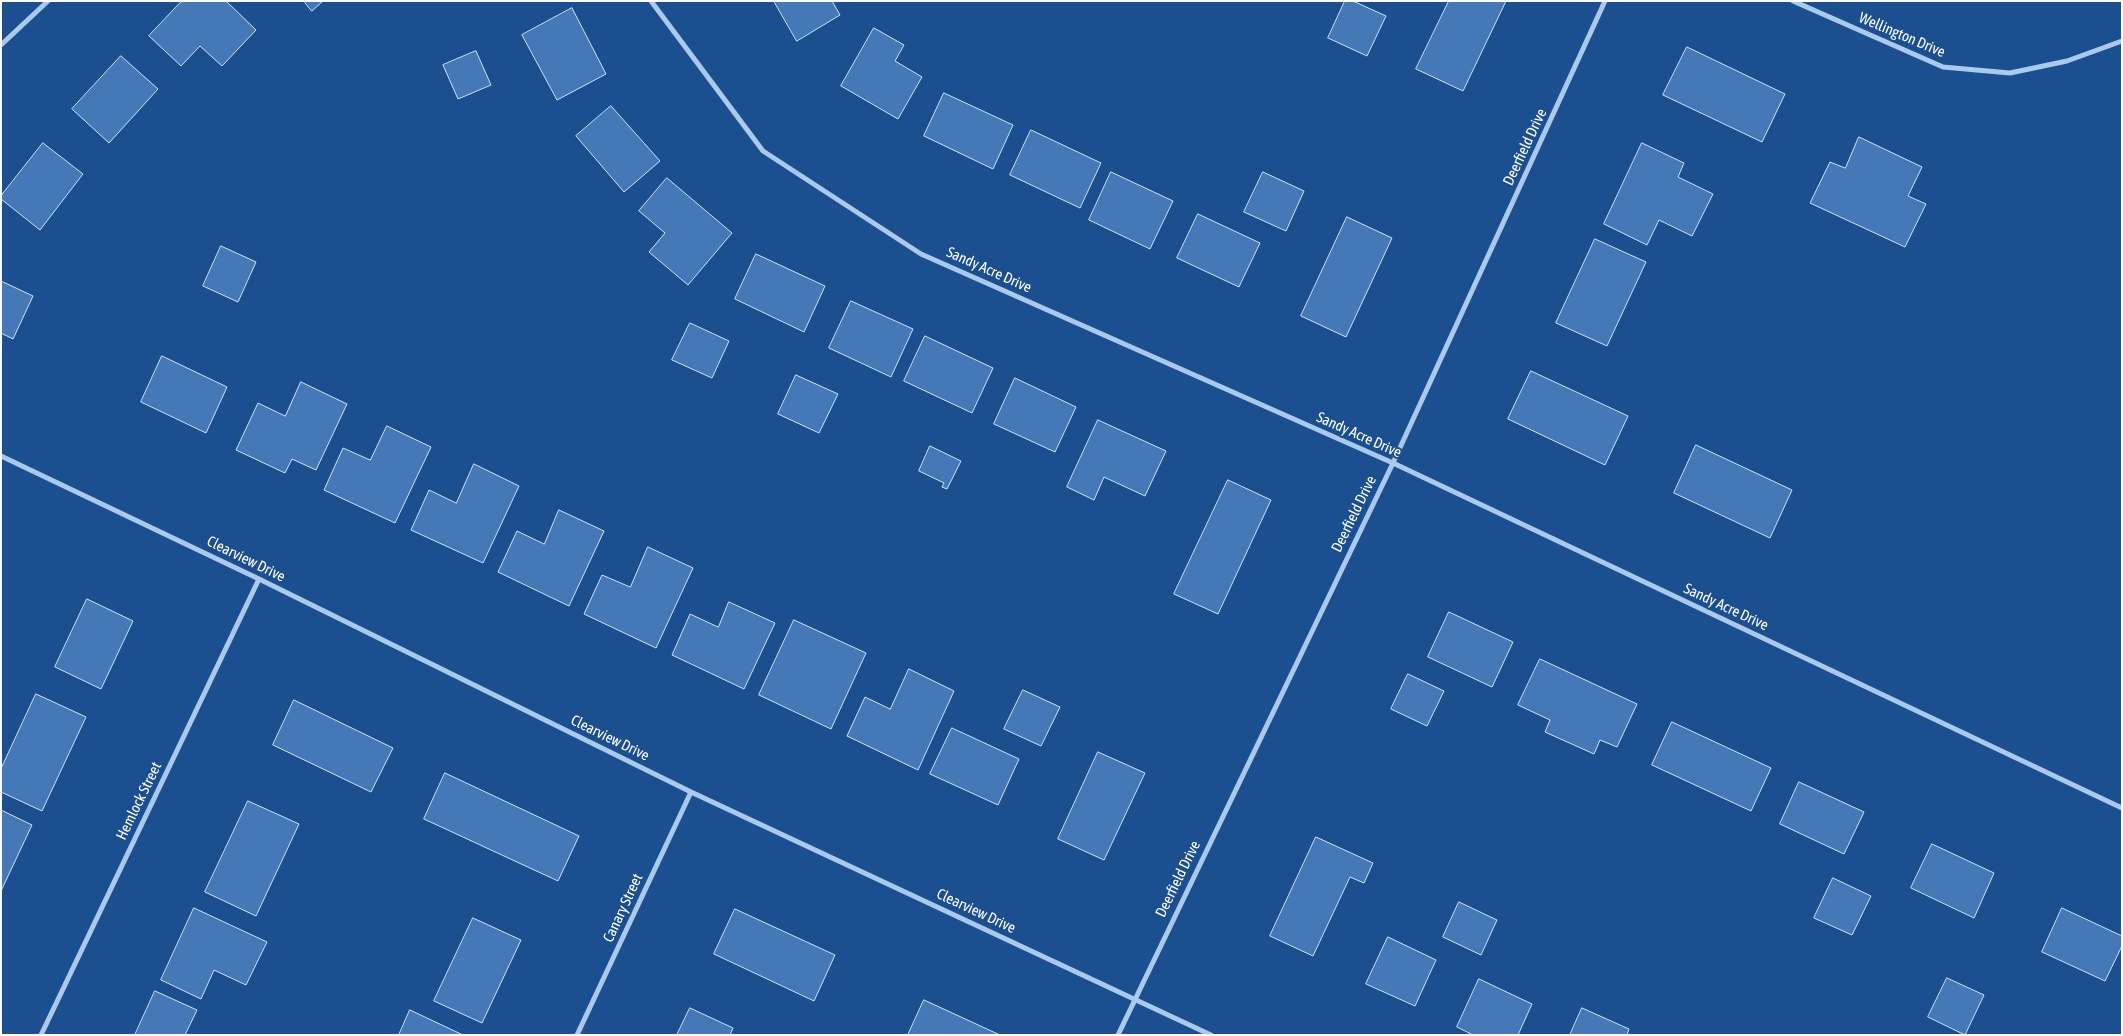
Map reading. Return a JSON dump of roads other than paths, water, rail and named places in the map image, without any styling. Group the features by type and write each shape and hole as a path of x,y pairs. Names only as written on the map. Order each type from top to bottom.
{"street":[{"path":"1,45 48,1"},
{"name":"Sandy Acre Drive","path":"651,1 763,151 921,254 1393,463 2122,808"},
{"name":"Deerfield Drive","path":"1118,1035 1393,463 1606,1"},
{"name":"Wellington Drive","path":"1792,1 1943,67 2010,73 2067,61 2122,41"},
{"name":"Clearview Drive","path":"1,456 259,579 692,792 1211,1035"},
{"name":"Hemlock Street","path":"41,1035 259,579"},
{"name":"Canary Street","path":"577,1035 692,792"}]}
